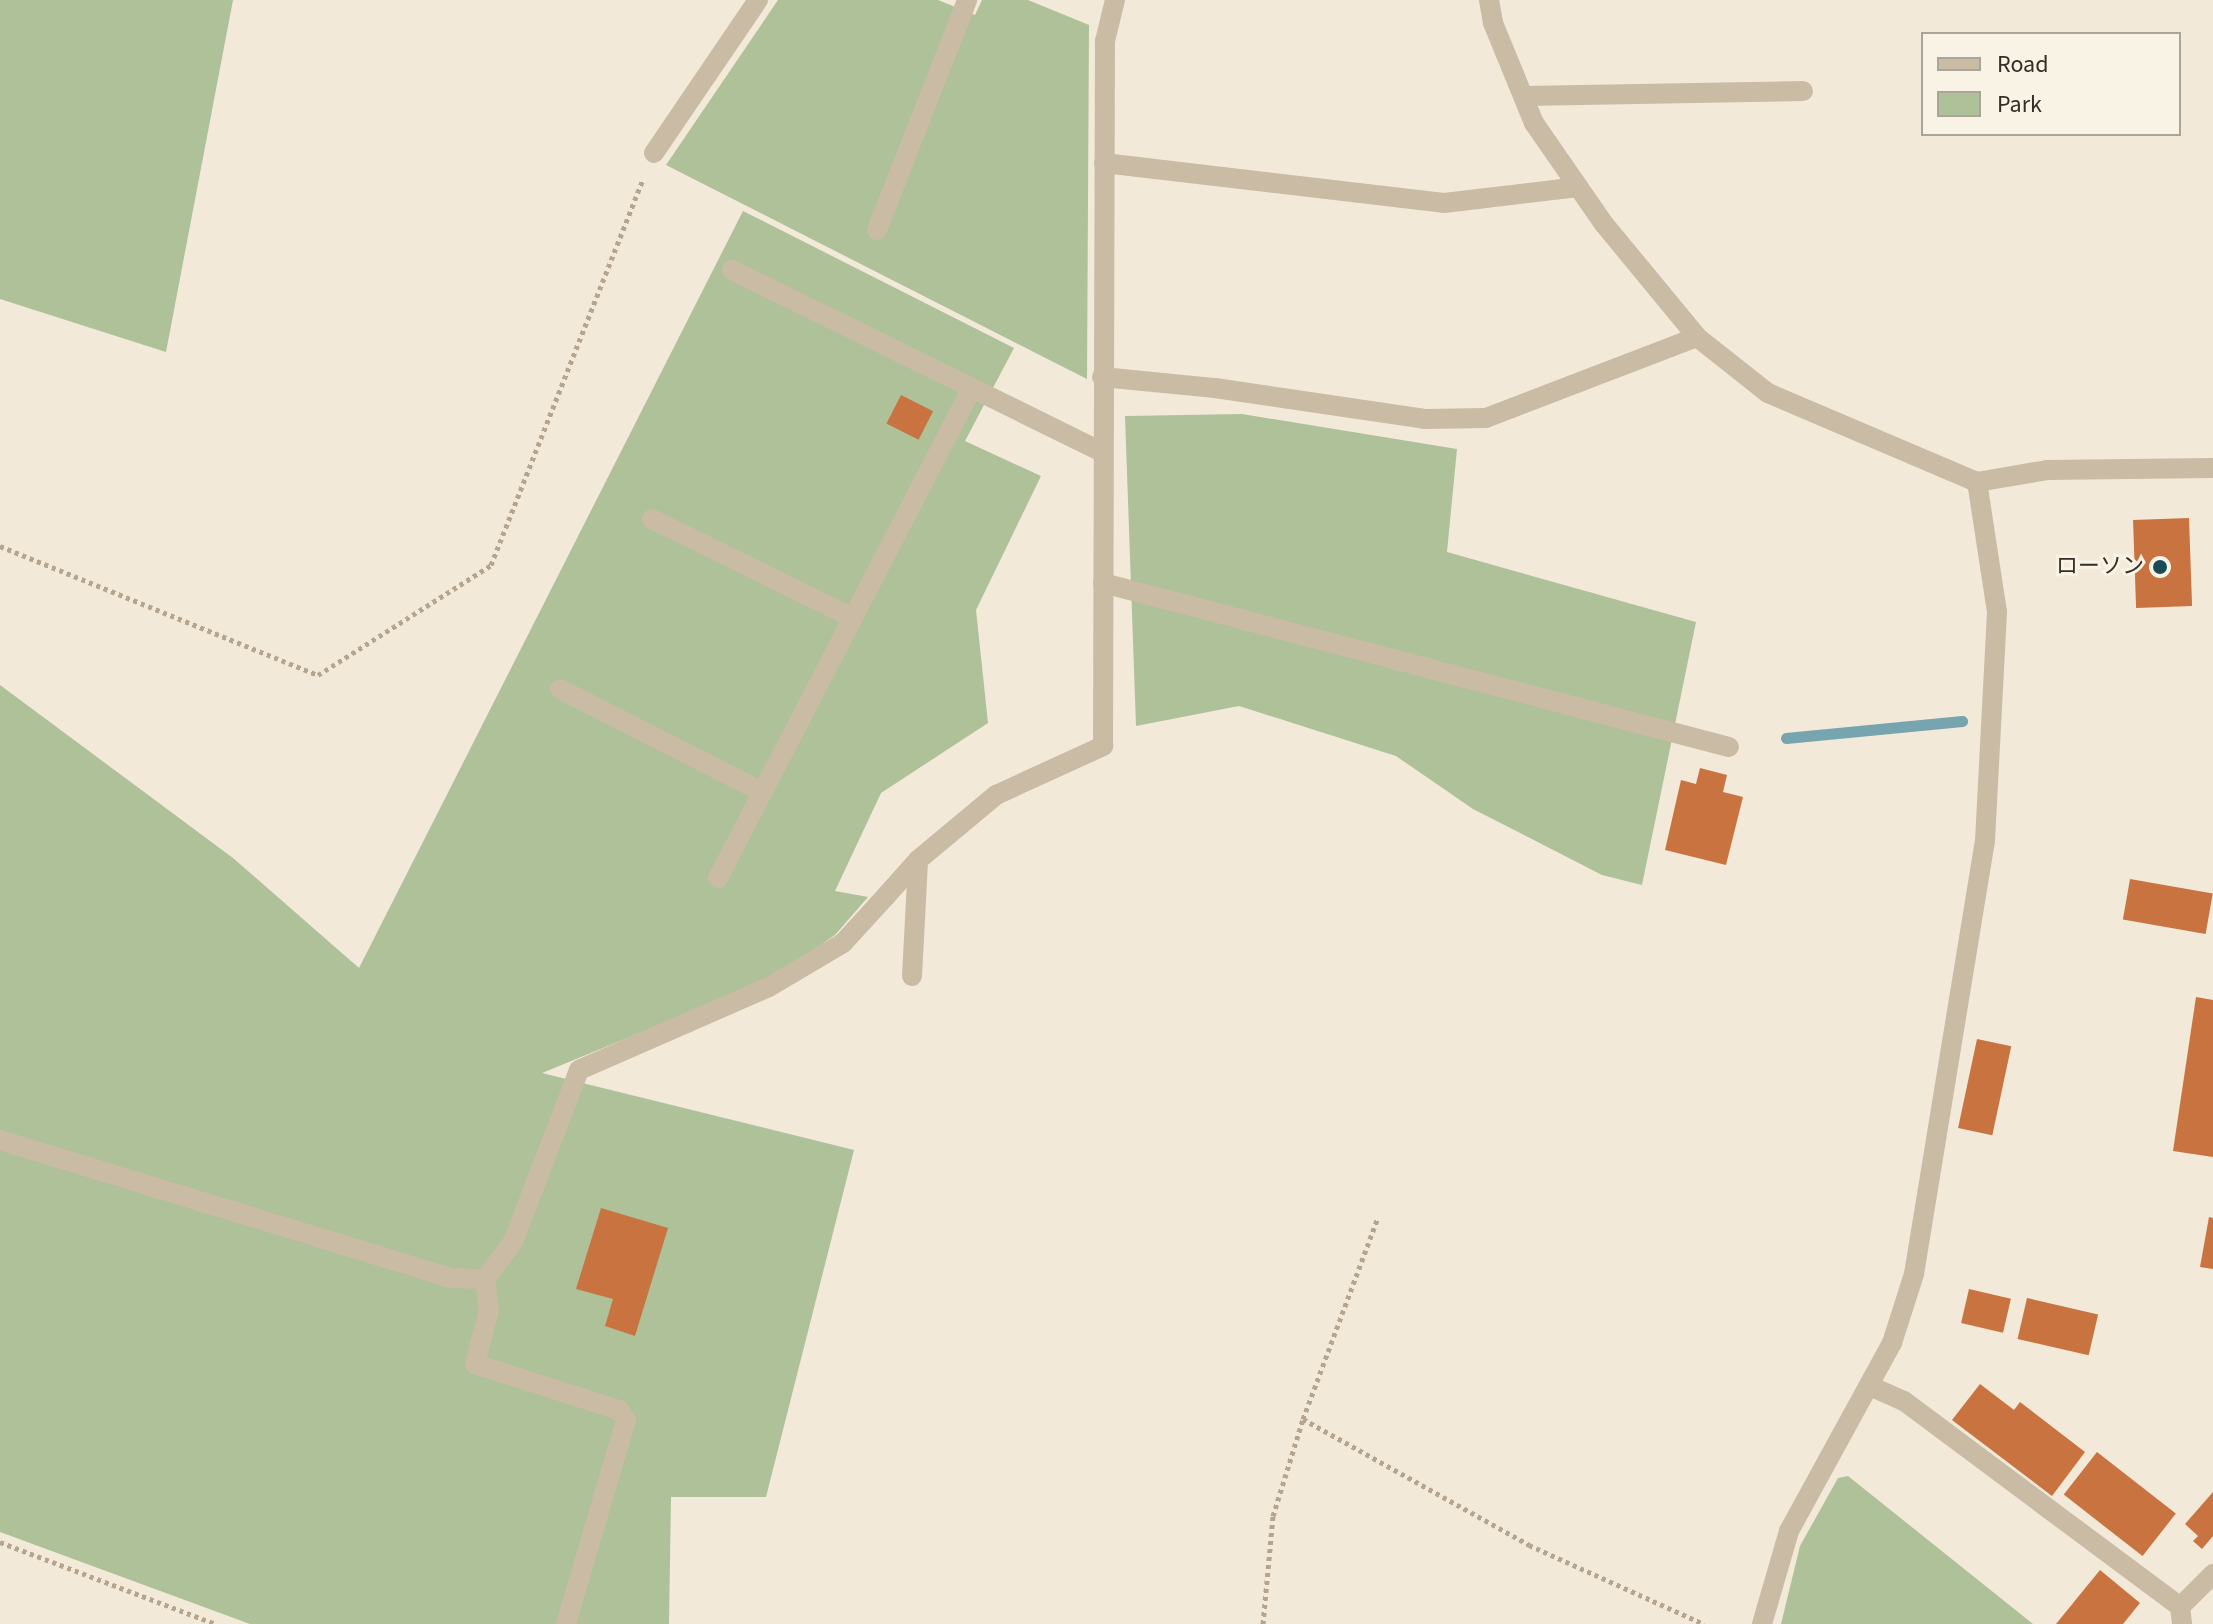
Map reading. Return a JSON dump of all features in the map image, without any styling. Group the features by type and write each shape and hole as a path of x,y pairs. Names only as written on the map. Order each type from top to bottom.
{"street":[{"path":"654,153 758,0"},
{"path":"877,230 967,0"},
{"path":"566,1624 626,1420 619,1410 475,1364 489,1310 485,1279 513,1242 579,1070 769,987 843,943 918,860 996,795 1103,746 1105,41 1115,0"},
{"path":"1489,0 1493,23 1534,123 1578,187 1697,337 1768,393 1977,482 2047,470 2213,468"},
{"path":"1523,96 1803,91"},
{"path":"1104,163 1444,203 1578,187"},
{"path":"732,270 1102,452"},
{"path":"1102,377 1215,388 1425,419 1486,418 1697,337"},
{"path":"718,878 972,388"},
{"path":"1762,1624 1789,1531 1892,1343 1914,1274 1985,841 1997,612 1977,482"},
{"path":"652,519 853,618"},
{"path":"1103,583 1729,747"},
{"path":"560,689 762,792"},
{"path":"912,976 918,860"},
{"path":"0,1140 450,1278 485,1279"},
{"path":"1870,1386 1904,1401 2181,1616 2213,1574"}],"path":[{"path":"0,546 318,675 491,565 654,153"},
{"path":"1263,1624 1273,1516 1303,1419 1378,1217"},
{"path":"1303,1419 1529,1545 1704,1624"},
{"path":"0,1542 216,1624"}],"green space":[{"path":"0,0 233,0 166,352 0,299"},
{"path":"778,0 938,0 975,15 982,0 1028,0 1089,25 1087,379 666,165"},
{"path":"743,211 1014,348 965,441 1041,476 976,610 988,723 881,793 835,891 868,897 835,935 774,978 542,1073 854,1150 766,1497 671,1497 669,1624 250,1624 0,1532 0,685 233,858 359,968"},
{"path":"1242,414 1457,449 1447,552 1696,622 1642,885 1602,875 1473,809 1396,756 1239,706 1136,726 1125,416"},
{"path":"1848,1476 2033,1624 1781,1624 1800,1546 1838,1478"}],"building":[{"path":"901,395 933,411 919,440 886,424"},
{"path":"2189,518 2192,606 2136,608 2133,520"},
{"path":"1700,768 1727,775 1723,792 1743,797 1726,865 1665,850 1681,780 1696,784"},
{"path":"2130,879 2213,894 2206,934 2123,919"},
{"path":"2196,997 2213,1000 2213,1157 2173,1151"},
{"path":"1977,1039 2011,1046 1992,1135 1958,1128"},
{"path":"601,1208 668,1228 635,1336 605,1326 613,1299 576,1289"},
{"path":"2209,1217 2213,1218 2213,1269 2200,1267"},
{"path":"1969,1289 2011,1299 2003,1333 1961,1323"},
{"path":"2027,1298 2098,1314 2089,1355 2018,1339"},
{"path":"1980,1384 2014,1410 2020,1402 2085,1452 2052,1496 1952,1420"},
{"path":"2097,1452 2176,1514 2143,1556 2064,1495"},
{"path":"2213,1492 2213,1536 2202,1549 2193,1541 2198,1536 2185,1524"},
{"path":"2100,1570 2140,1603 2123,1624 2056,1624"}],"waterway":[{"path":"1786,738 1962,721"}],"place":[{"name":"ローソン","path":"2160,567"}]}
